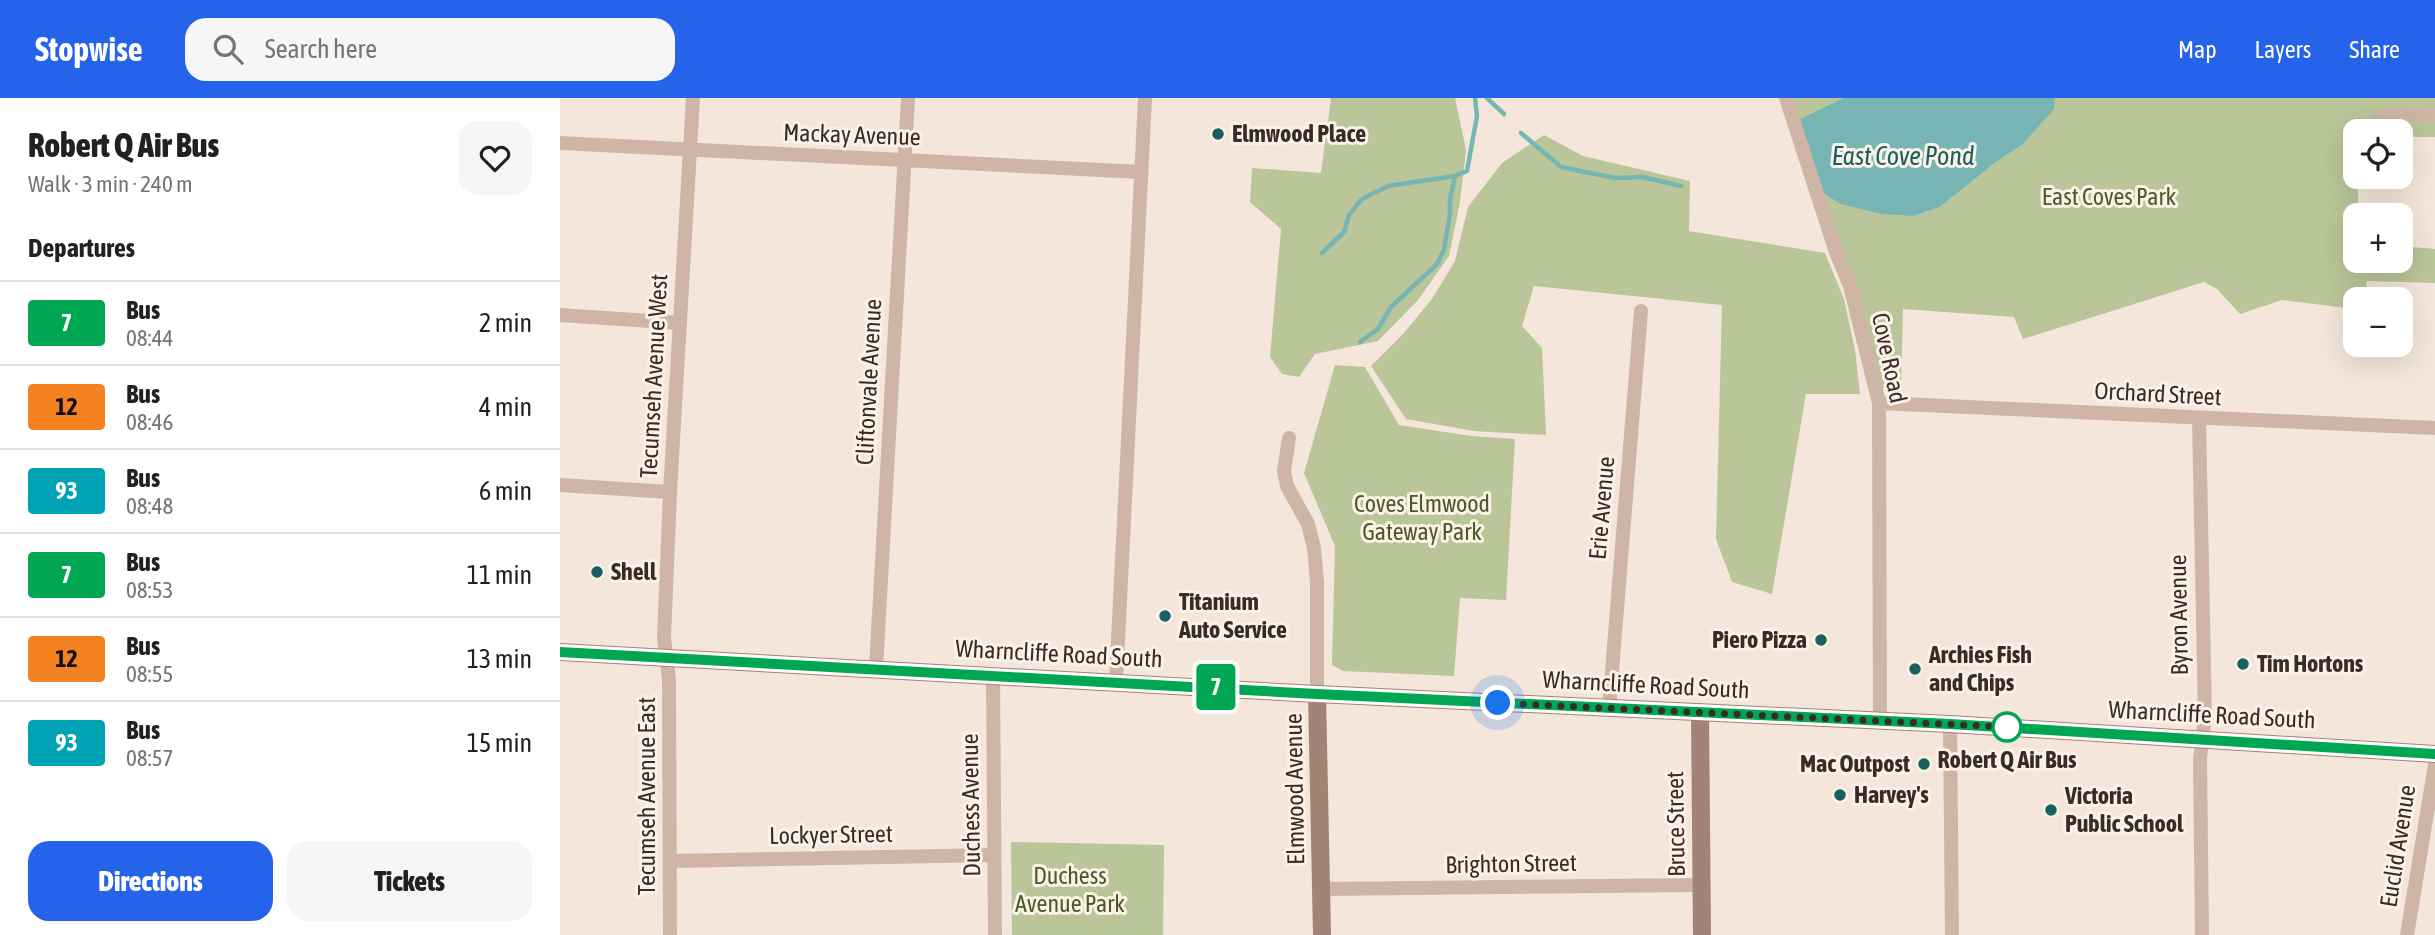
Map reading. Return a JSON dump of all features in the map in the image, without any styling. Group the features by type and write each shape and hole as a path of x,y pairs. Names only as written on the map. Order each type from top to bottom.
{"main road":[{"name":"Wharncliffe Road South","path":"560,652 1317,694 1950,724 2435,754"},
{"name":"Elmwood Avenue","path":"1317,694 1322,935"},
{"name":"Bruce Street","path":"1700,712 1702,935"}],"street":[{"name":"Tecumseh Avenue West","path":"667,657 664,638 670,492 693,98"},
{"name":"Cliftonvale Avenue","path":"876,668 908,98"},
{"path":"1116,681 1145,98"},
{"name":"Cove Road","path":"1786,98 1836,252 1850,286 1879,404 1880,722"},
{"path":"2380,116 2435,116"},
{"name":"Mackay Avenue","path":"560,143 1142,172"},
{"name":"Erie Avenue","path":"1609,708 1641,311"},
{"path":"560,315 680,323"},
{"name":"Orchard Street","path":"1879,404 2435,428"},
{"name":"Byron Avenue","path":"2199,419 2205,717 2200,758 2202,935"},
{"name":"Elmwood Avenue","path":"1289,438 1284,471 1287,486 1308,524 1314,548 1317,582 1317,694"},
{"path":"560,485 670,492"},
{"name":"Tecumseh Avenue East","path":"667,657 670,935"},
{"name":"Duchess Avenue","path":"993,675 995,935"},
{"path":"1950,724 1952,935"},
{"name":"Euclid Avenue","path":"2407,935 2435,765"},
{"name":"Lockyer Street","path":"670,861 994,855"},
{"name":"Brighton Street","path":"1322,889 1701,885"}],"green space":[{"path":"1331,98 1455,98 1466,150 1460,202 1449,256 1418,300 1378,341 1315,354 1299,377 1282,374 1270,357 1281,229 1250,202 1252,168 1321,173"},
{"path":"1791,98 1843,98 1798,120"},
{"name":"East Coves Park","path":"2055,98 2435,98 2435,137 2413,137 2413,119 2343,119 2343,189 2358,189 2358,203 2343,203 2343,273 2413,273 2413,247 2435,249 2435,283 2367,281 2366,287 2343,287 2343,308 2282,300 2240,314 2217,289 2204,282 2023,339 2014,317 1903,309 1901,389 1881,388 1820,191 1840,204 1914,216 1940,207 1996,162 2022,145 2053,109"},
{"path":"1544,135 1583,156 1690,181 1689,231 1825,253 1844,299 1855,350 1860,394 1806,394 1772,594 1732,582 1716,539 1722,305 1534,286 1522,326 1542,348 1546,435 1474,431 1406,419 1371,366 1403,334 1432,299 1455,261 1468,207 1502,163"},
{"name":"Coves Elmwood Gateway Park","path":"1335,365 1365,367 1399,425 1471,436 1515,439 1506,600 1460,598 1454,676 1343,671 1332,665 1335,546 1304,473"},
{"name":"Duchess Avenue Park","path":"1011,842 1164,845 1163,935 1012,935"}],"water":[{"name":"East Cove Pond","path":"1843,98 2055,98 2054,109 2022,145 1996,162 1940,207 1914,216 1882,214 1840,204 1820,191 1798,120"}],"waterway":[{"path":"1360,342 1378,329 1391,307 1437,264 1444,250 1455,176 1467,171 1477,116 1475,98"},
{"path":"1487,98 1504,114"},
{"path":"1521,133 1561,167 1615,178 1643,177 1681,186"},
{"path":"1322,253 1344,232 1349,215 1362,199 1388,186 1455,176"}],"bus line":[{"name":"7","path":"560,652 1317,694 1950,724 2435,754"}],"place":[{"name":"Elmwood Place","path":"1218,134"},
{"name":"Shell","path":"597,572"},
{"name":"Titanium Auto Service","path":"1165,616"},
{"name":"Piero Pizza","path":"1821,640"},
{"name":"Tim Hortons","path":"2243,664"},
{"name":"Archies Fish and Chips","path":"1915,669"},
{"name":"Robert Q Air Bus","path":"2007,727"},
{"name":"Mac Outpost","path":"1924,764"},
{"name":"Harvey's","path":"1840,795"},
{"name":"Victoria Public School","path":"2051,810"}],"route":[{"path":"1498,703 2007,727"}]}
